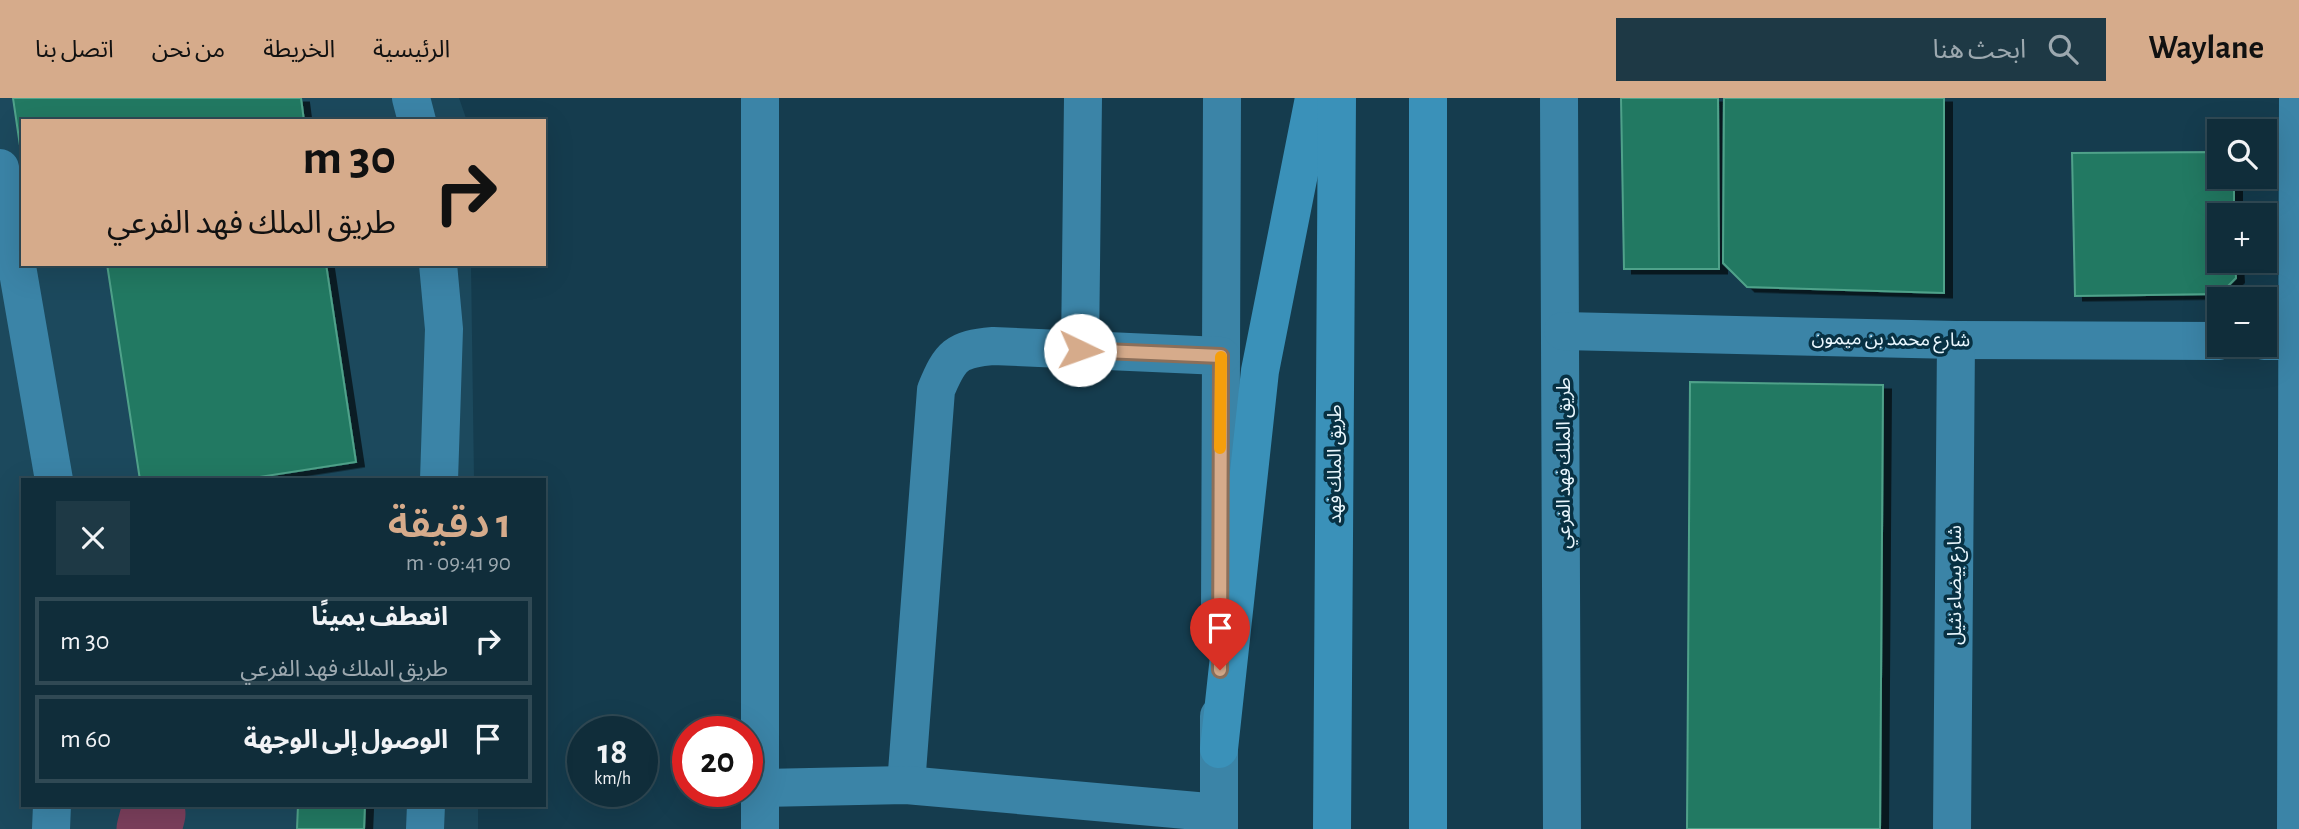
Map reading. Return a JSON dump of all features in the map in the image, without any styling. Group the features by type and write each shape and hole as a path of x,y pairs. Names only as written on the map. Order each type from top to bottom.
{"highway":[{"path":"1219,749 1260,371 1314,98"},
{"name":"طريق الملك فهد","path":"1332,829 1337,98"},
{"path":"1428,98 1428,829"},
{"path":"1428,242 1446,98"}],"street":[{"path":"411,98 416,119"},
{"path":"760,98 762,716"},
{"path":"1080,350 1083,98"},
{"path":"763,788 906,785 1219,821 1222,98"},
{"name":"طريق الملك فهد الفرعي","path":"1559,98 1563,331 1562,829"},
{"path":"2295,829 2281,341 2298,98"},
{"path":"0,168 3,208 54,478"},
{"path":"438,266 444,329 439,478"},
{"name":"شارع محمد بن ميمون","path":"1563,331 1956,340 2207,341"},
{"name":"شارع بيضاء نثيل","path":"1952,829 1956,340"},
{"path":"906,785 936,390 947,363 965,348 993,346 1221,356"},
{"path":"51,829 52,807"},
{"path":"425,829 426,807"},
{"path":"760,829 761,807"}],"shaded area":[{"path":"0,98 459,98 466,119 21,119 21,266 471,266 474,478 21,478 21,807 478,807 478,829 0,829"}],"building":[{"path":"13,98 301,98 304,119 21,119 21,152"},
{"path":"1621,98 1718,98 1719,269 1624,269"},
{"path":"1724,98 1944,98 1944,293 1747,287 1723,263"},
{"path":"2207,152 2207,189 2234,189 2234,203 2207,203 2207,273 2236,273 2236,278 2227,287 2207,287 2207,294 2075,296 2072,153"},
{"path":"107,266 326,266 356,462 253,478 140,478"},
{"path":"1690,382 1883,385 1880,829 1687,829"},
{"path":"298,807 365,807 364,829 297,829"}],"waterway":[{"path":"149,829 153,814"}],"slow traffic":[{"path":"1220,448 1221,357"}],"route":[{"path":"1080,350 1221,356 1220,670"}]}
